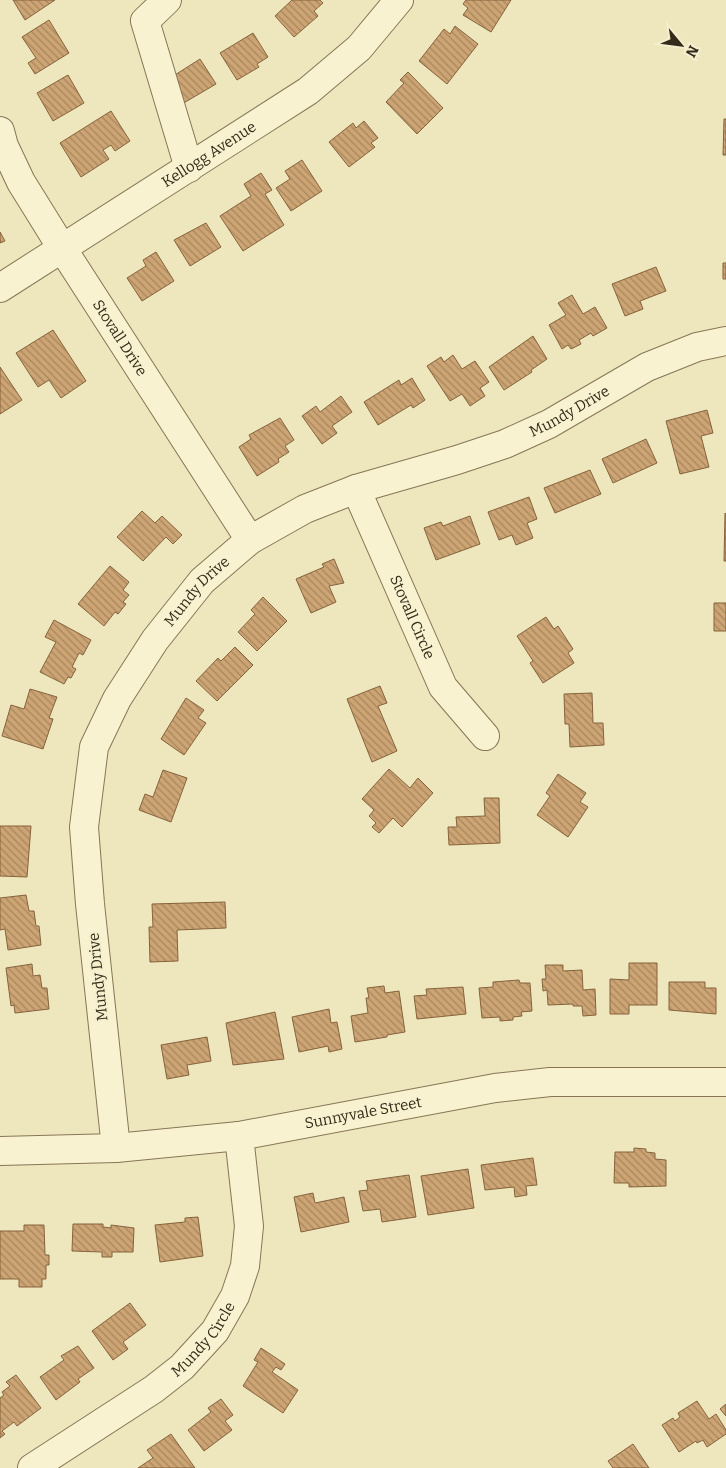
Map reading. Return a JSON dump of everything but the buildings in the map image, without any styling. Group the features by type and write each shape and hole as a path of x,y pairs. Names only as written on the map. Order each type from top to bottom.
{"street":[{"path":"167,0 145,21 189,168"},
{"name":"Kellogg Avenue","path":"0,288 308,91 359,48 399,0"},
{"name":"Stovall Drive","path":"0,131 4,146 21,182 250,540"},
{"name":"Mundy Drive","path":"116,1148 90,904 84,827 94,747 117,698 155,640 202,581 250,540 305,509 356,489 505,444 549,424 647,367 697,347 726,341"},
{"name":"Stovall Circle","path":"356,489 443,687 485,736"},
{"name":"Sunnyvale Street","path":"0,1151 116,1148 239,1136 495,1088 550,1082 726,1082"},
{"name":"Mundy Circle","path":"32,1468 154,1389 182,1367 215,1331 235,1296 245,1266 249,1226 239,1136"}]}
